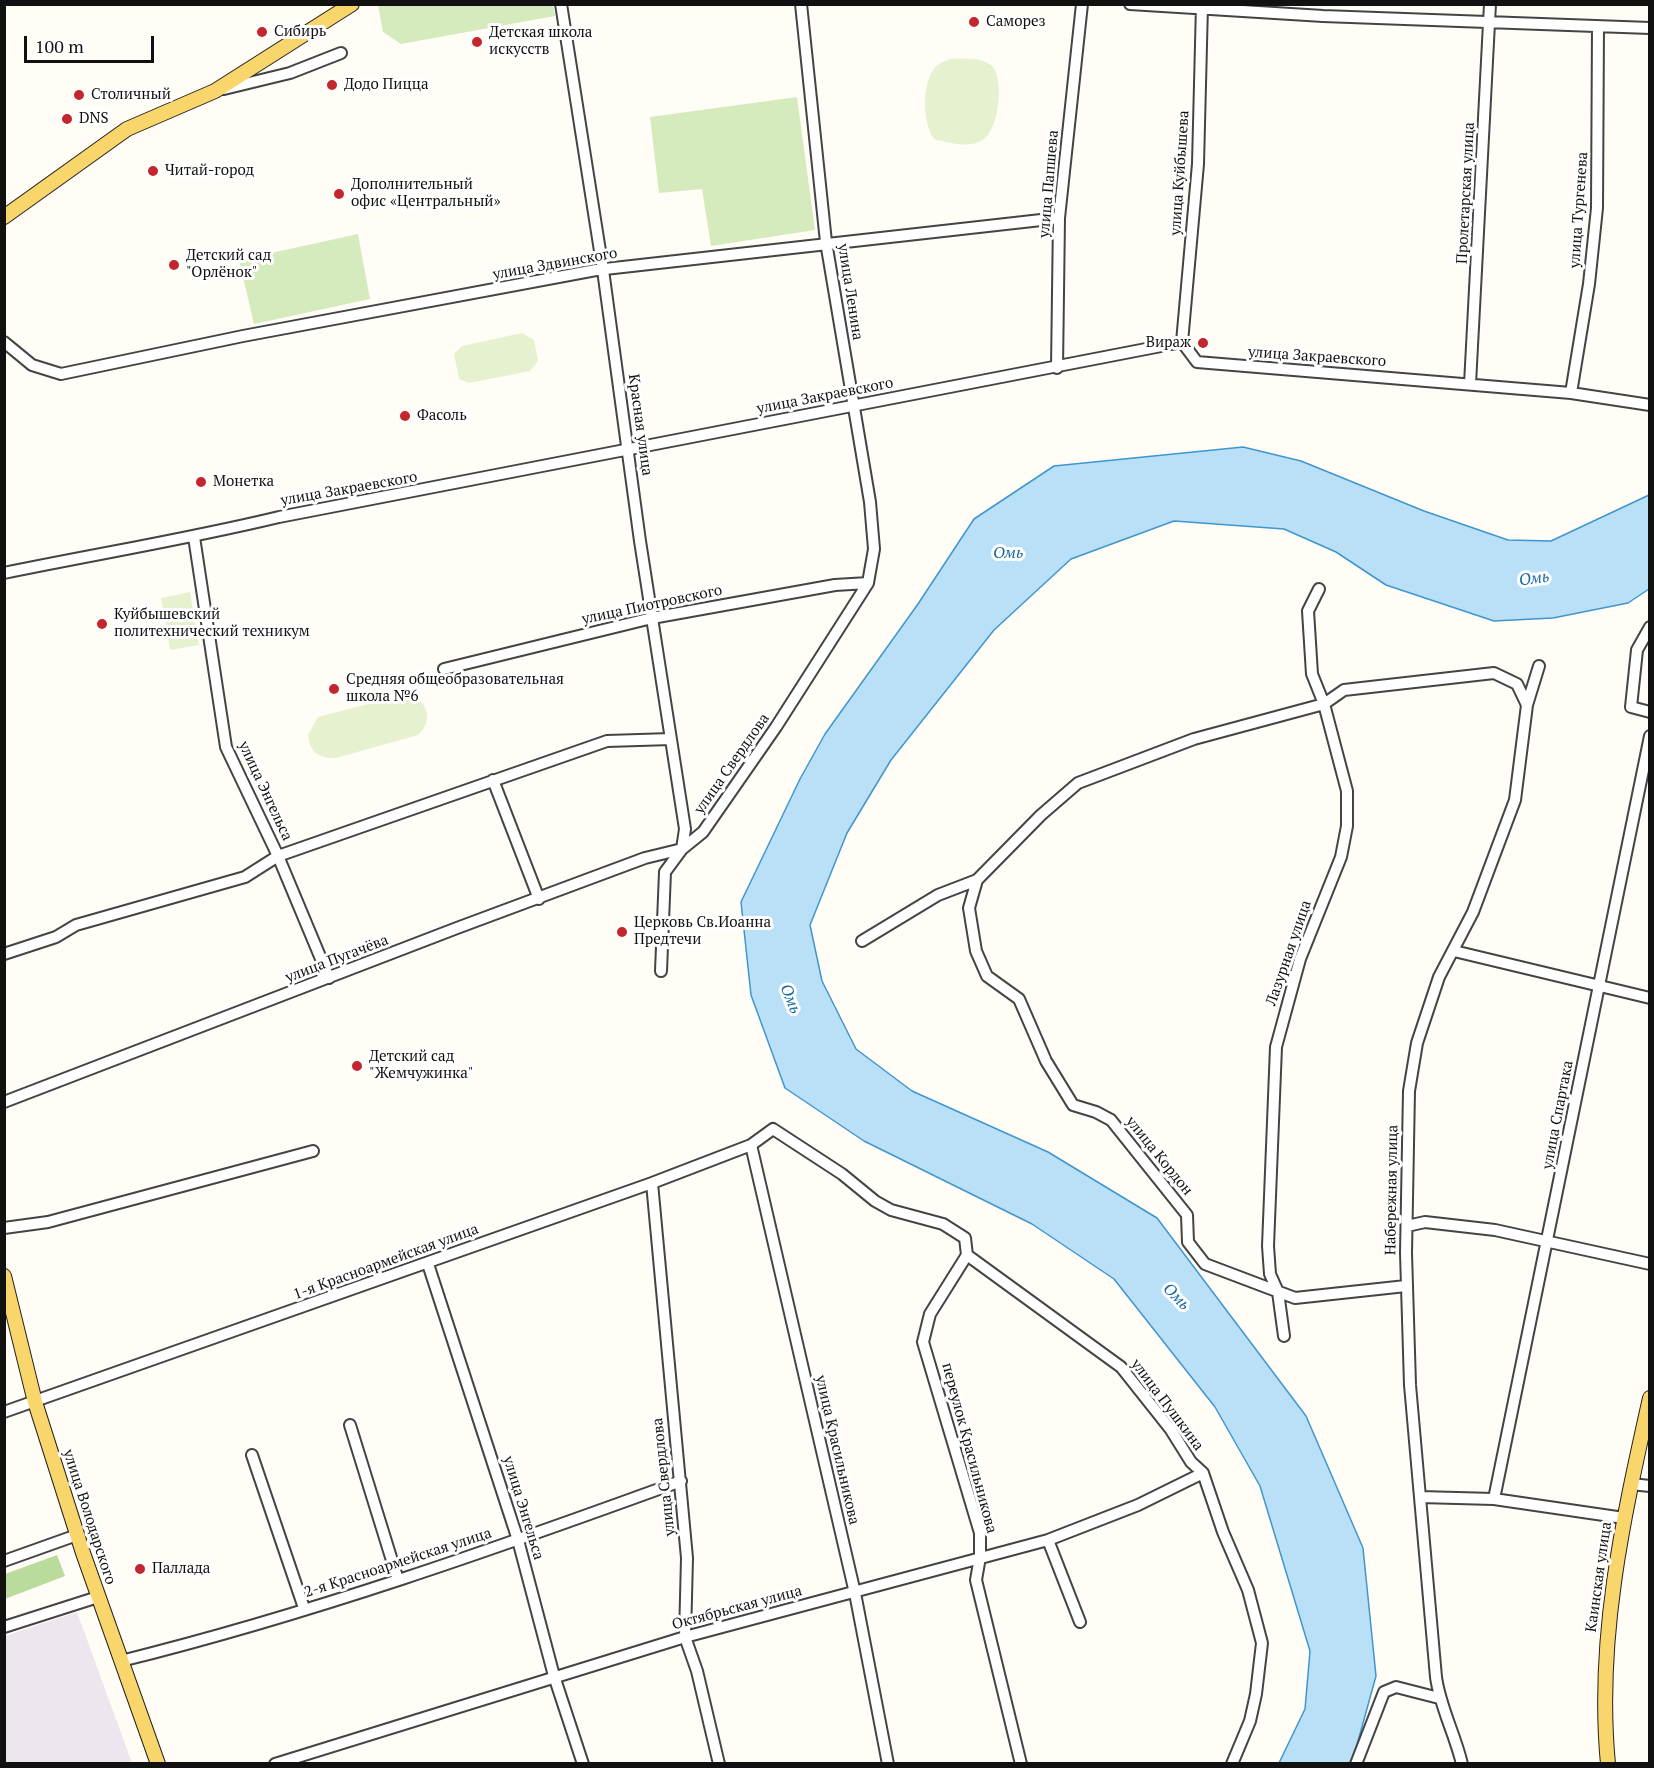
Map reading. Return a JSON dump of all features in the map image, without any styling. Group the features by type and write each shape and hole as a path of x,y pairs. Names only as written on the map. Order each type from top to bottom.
{"main road":[{"path":"4,217 127,129 215,91 352,4"},
{"name":"улица Володарского","path":"4,1276 34,1402 98,1597 158,1764"},
{"name":"Каинская улица","path":"1608,1764 1606,1635 1624,1518 1650,1398"}],"street":[{"name":"Красная улица","path":"561,4 603,270 652,618 685,829 682,849"},
{"name":"улица Ленина","path":"801,4 826,242 870,502 874,549 868,583"},
{"name":"улица Папшева","path":"1057,368 1059,218 1082,4"},
{"path":"1130,4 1650,28"},
{"name":"Пролетарская улица","path":"1470,384 1491,22 1490,4"},
{"name":"улица Куйбышева","path":"1182,342 1198,164 1203,7"},
{"name":"улица Тургенева","path":"1571,393 1589,284 1597,208 1598,27"},
{"path":"215,91 290,73 342,53"},
{"name":"улица Здвинского","path":"4,342 32,365 61,374 243,336 603,270 826,242 1059,218"},
{"name":"улица Закраевского","path":"4,573 110,550 194,537 279,517 1182,342 1197,362 1571,393 1650,405"},
{"name":"улица Энгельса","path":"194,537 226,747 278,856 329,978"},
{"name":"улица Пиотровского","path":"444,669 652,618 835,585 868,583"},
{"name":"улица Свердлова","path":"661,971 665,872 682,849 703,832 776,727 868,583"},
{"name":"Лазурная улица","path":"1284,1336 1278,1292 1270,1274 1268,1246 1276,1047 1300,959 1341,857 1347,826 1347,791 1324,704 1312,674 1308,611 1318,589"},
{"path":"1650,627 1637,650 1630,707 1650,712"},
{"name":"Набережная улица","path":"1462,1764 1454,1732 1439,1698 1411,1395 1406,1287 1409,1091 1417,1043 1439,977 1473,912 1515,800 1527,705 1539,666"},
{"path":"862,941 938,895 977,880 1017,837 1078,783 1194,739 1324,704 1344,690 1494,673 1517,684 1527,705"},
{"name":"улица Спартака","path":"1494,1499 1650,736"},
{"path":"4,954 56,937 76,925 245,877 278,856 607,741 671,740"},
{"path":"493,780 539,899"},
{"name":"улица Пугачёва","path":"4,1102 645,858 682,849"},
{"name":"улица Кордон","path":"977,880 969,908 976,951 987,976 1019,999 1046,1061 1073,1105 1096,1112 1111,1120 1187,1215 1188,1242 1205,1264 1295,1299 1406,1287"},
{"path":"1454,951 1650,998"},
{"name":"1-я Красноармейская улица","path":"4,1412 652,1183 750,1145 773,1129"},
{"name":"улица Пушкина","path":"773,1129 842,1174 874,1201 891,1210 943,1224 965,1238 967,1255 1121,1367 1171,1430 1191,1462 1203,1473 1223,1532 1248,1590 1262,1643 1256,1694 1250,1721 1232,1764"},
{"name":"улица Красильникова","path":"750,1145 855,1593 888,1764"},
{"path":"4,1228 48,1222 312,1151"},
{"name":"улица Свердлова","path":"652,1183 687,1558 685,1637 699,1680 718,1764"},
{"path":"1407,1226 1425,1222 1548,1240 1650,1264"},
{"name":"переулок Красильникова","path":"967,1255 930,1314 923,1342 980,1533 980,1557 976,1580 1021,1764"},
{"name":"улица Энгельса","path":"428,1264 518,1540 554,1676 583,1764"},
{"path":"350,1425 398,1580"},
{"path":"252,1455 304,1608"},
{"name":"Октябрьская улица","path":"275,1764 685,1637 1048,1540 1138,1505 1203,1473"},
{"name":"2-я Красноармейская улица","path":"121,1661 398,1580 518,1540 681,1481"},
{"path":"1631,1484 1650,1486"},
{"path":"1420,1497 1494,1499 1624,1518"},
{"path":"4,1561 77,1535"},
{"path":"1048,1540 1080,1622"},
{"path":"4,1627 98,1597"},
{"path":"1356,1764 1384,1692 1396,1687 1439,1698"}],"shaded area":[{"path":"77,1612 132,1763 5,1763 5,1636"}],"green space":[{"path":"378,5 553,5 555,16 401,44 383,32"},
{"path":"950,59 987,62 995,71 998,80 998,102 993,124 984,139 973,144 934,139 930,132 925,105 927,85 935,67"},
{"path":"797,97 815,230 711,246 702,189 659,193 650,117"},
{"path":"358,234 370,299 254,324 239,260"},
{"path":"522,333 534,340 538,361 530,371 469,383 459,379 454,354 462,346"},
{"path":"190,592 199,645 170,650 161,598"},
{"path":"407,694 420,701 426,711 426,723 418,735 336,758 316,753 310,745 308,735 318,717"},
{"path":"57,1555 65,1576 5,1599 5,1574"}],"water":[{"name":"Омь","path":"1243,447 1301,461 1424,511 1508,540 1551,541 1649,495 1649,589 1628,603 1553,618 1494,621 1386,585 1336,552 1284,529 1174,521 1071,559 994,630 891,760 847,833 810,925 822,981 856,1049 912,1091 1048,1152 1157,1218 1306,1416 1363,1548 1376,1676 1352,1763 1279,1763 1305,1709 1310,1651 1260,1486 1215,1407 1114,1279 1032,1224 864,1141 785,1088 751,995 741,902 800,779 825,734 918,604 974,519 1054,466"}],"place":[{"name":"Саморез","path":"974,22"},
{"name":"Сибирь","path":"262,32"},
{"name":"Детская школа искусств","path":"477,42"},
{"name":"Додо Пицца","path":"332,85"},
{"name":"Столичный","path":"79,95"},
{"name":"DNS","path":"67,119"},
{"name":"Читай-город","path":"153,171"},
{"name":"Дополнительный офис «Центральный»","path":"339,194"},
{"name":"Детский сад \"Орлёнок\"","path":"174,265"},
{"name":"Вираж","path":"1203,343"},
{"name":"Фасоль","path":"405,416"},
{"name":"Монетка","path":"201,482"},
{"name":"Куйбышевский политехнический техникум","path":"102,624"},
{"name":"Средняя общеобразовательная школа №6","path":"334,689"},
{"name":"Церковь Св.Иоанна Предтечи","path":"622,932"},
{"name":"Детский сад \"Жемчужинка\"","path":"357,1066"},
{"name":"Паллада","path":"140,1569"}]}
